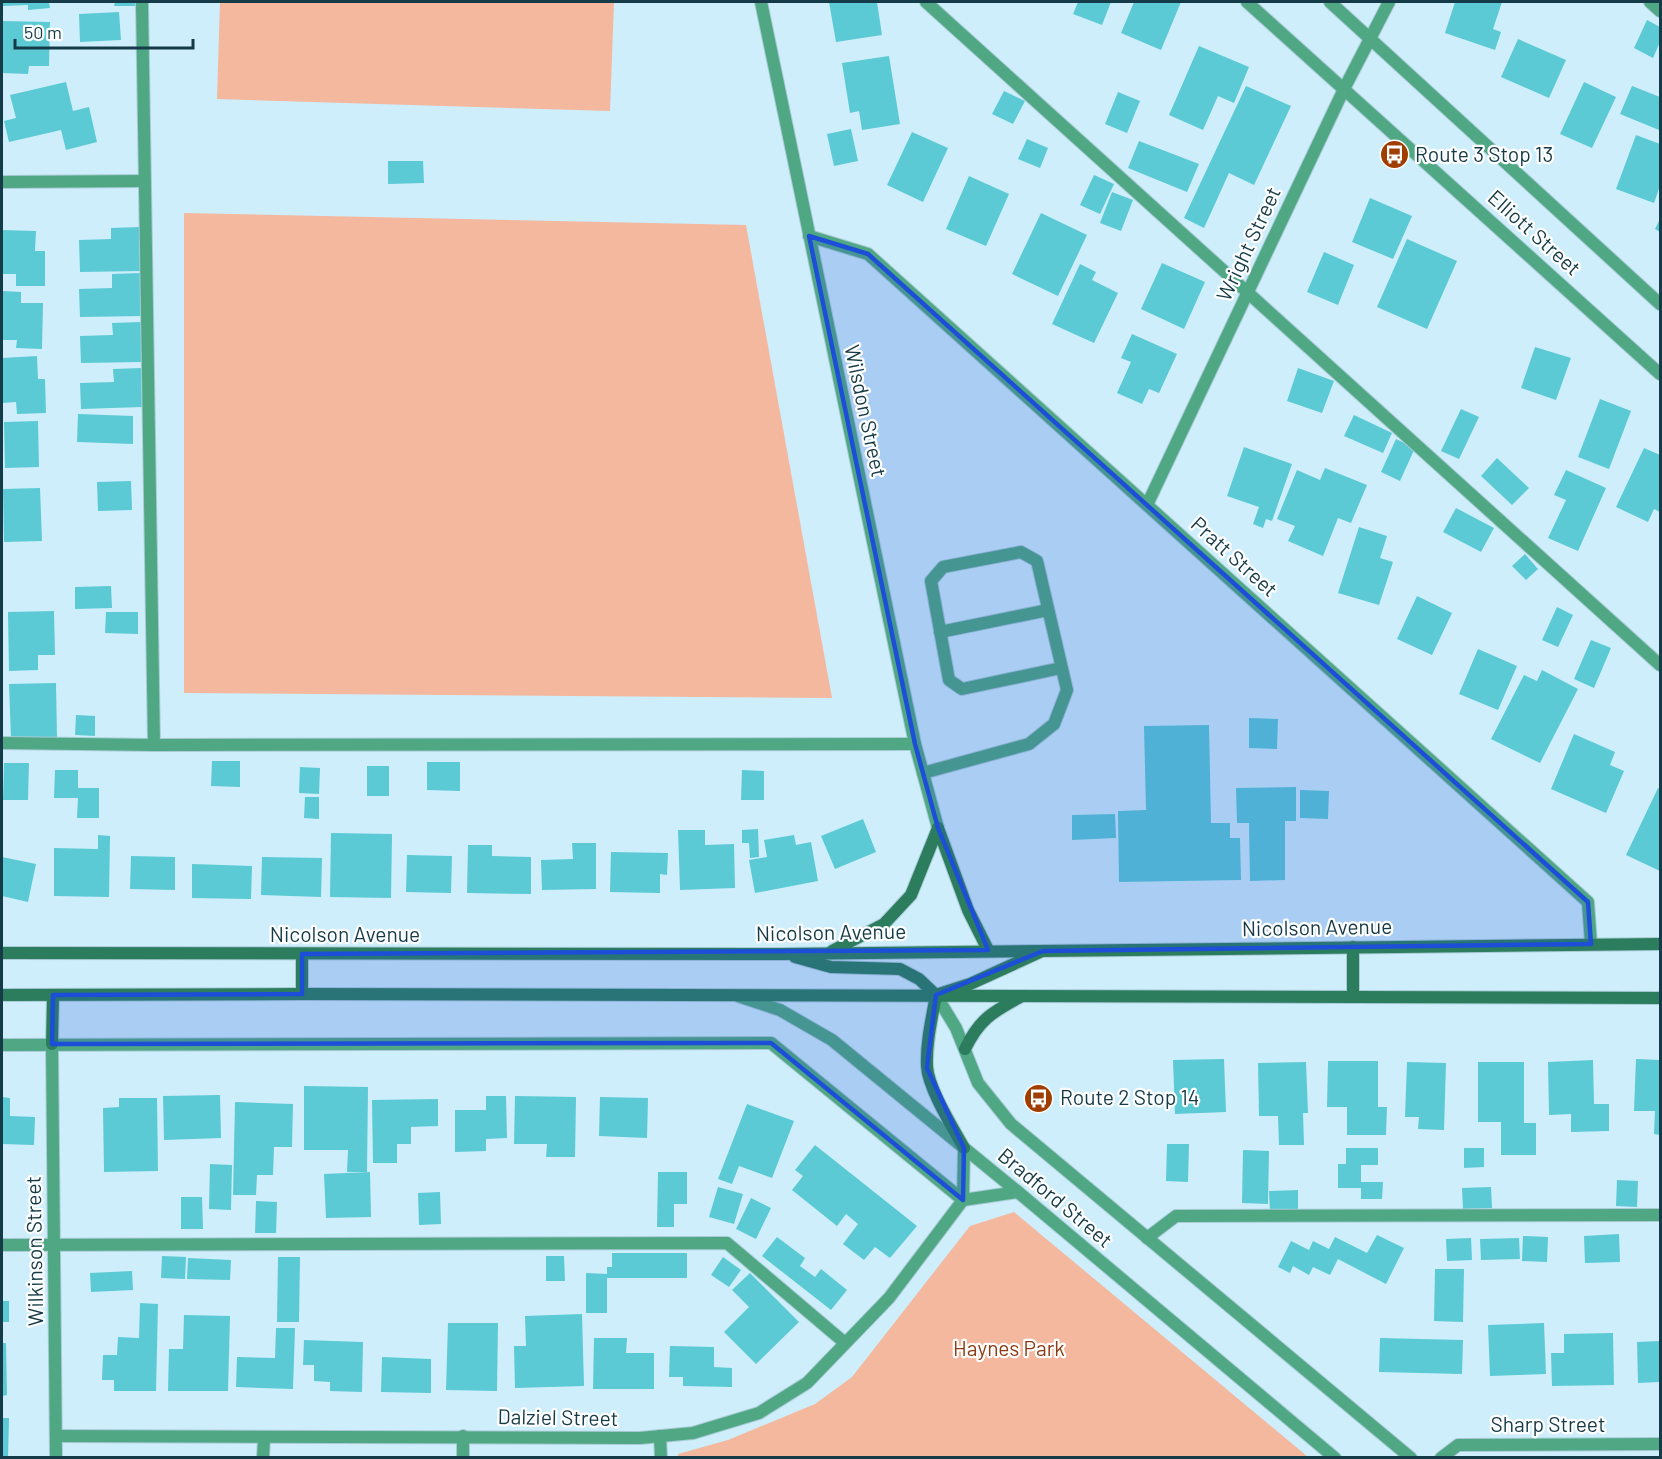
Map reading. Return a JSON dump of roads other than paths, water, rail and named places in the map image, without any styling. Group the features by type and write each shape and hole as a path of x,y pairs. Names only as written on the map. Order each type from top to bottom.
{"main road":[{"path":"938,828 968,910 988,950"},
{"path":"828,953 884,924 911,895 938,828"},
{"name":"Nicolson Avenue","path":"2,953 782,954 1660,944"},
{"path":"1353,947 1353,997"},
{"path":"936,995 970,984 1043,951"},
{"path":"302,954 302,993"},
{"path":"782,954 831,967 900,969 919,979 936,995"},
{"path":"2,995 302,993 1660,998"},
{"path":"52,1044 53,995"},
{"path":"936,995 928,1041 927,1068 941,1107 964,1148"},
{"path":"965,1048 975,1029 991,1013 1023,996"}],"street":[{"path":"142,2 154,745"},
{"name":"Wilsdon Street","path":"761,2 915,744 938,828"},
{"path":"926,2 1660,665"},
{"name":"Elliott Street","path":"1247,2 1660,374"},
{"name":"Elliott Street","path":"1330,2 1660,304"},
{"name":"Wright Street","path":"1147,505 1344,89 1389,2"},
{"path":"1650,2 1660,11"},
{"path":"2,182 144,181"},
{"name":"Pratt Street","path":"809,236 868,254 1588,902 1591,944"},
{"path":"923,773 1029,744 1054,724 1067,690 1037,561 1021,552 943,567 931,581 949,680 962,689 1061,668"},
{"path":"940,632 1048,610"},
{"path":"2,743 154,745 915,744"},
{"name":"Bradford Street","path":"733,995 780,1010 832,1040 1018,1192 1335,1458"},
{"name":"Bradford Street","path":"936,995 956,1028 978,1083 1011,1124 1411,1458"},
{"path":"2,1045 771,1043 963,1200 1018,1192"},
{"name":"Wilkinson Street","path":"52,1044 56,1458"},
{"path":"963,1200 964,1148"},
{"name":"Dalziel Street","path":"56,1436 640,1438 693,1433 759,1413 807,1383 889,1298 963,1200"},
{"path":"1147,1238 1176,1216 1660,1215"},
{"path":"2,1245 727,1243 844,1343"},
{"path":"463,1436 463,1458"},
{"path":"660,1436 660,1458"},
{"path":"263,1458 264,1438"},
{"name":"Sharp Street","path":"1441,1458 1458,1445 1660,1444"}],"place":[{"name":"Route 3 Stop 13","path":"1394,155"},
{"name":"Route 2 Stop 14","path":"1039,1098"}],"park label":[{"name":"Haynes Park","path":"1009,1349"}]}
